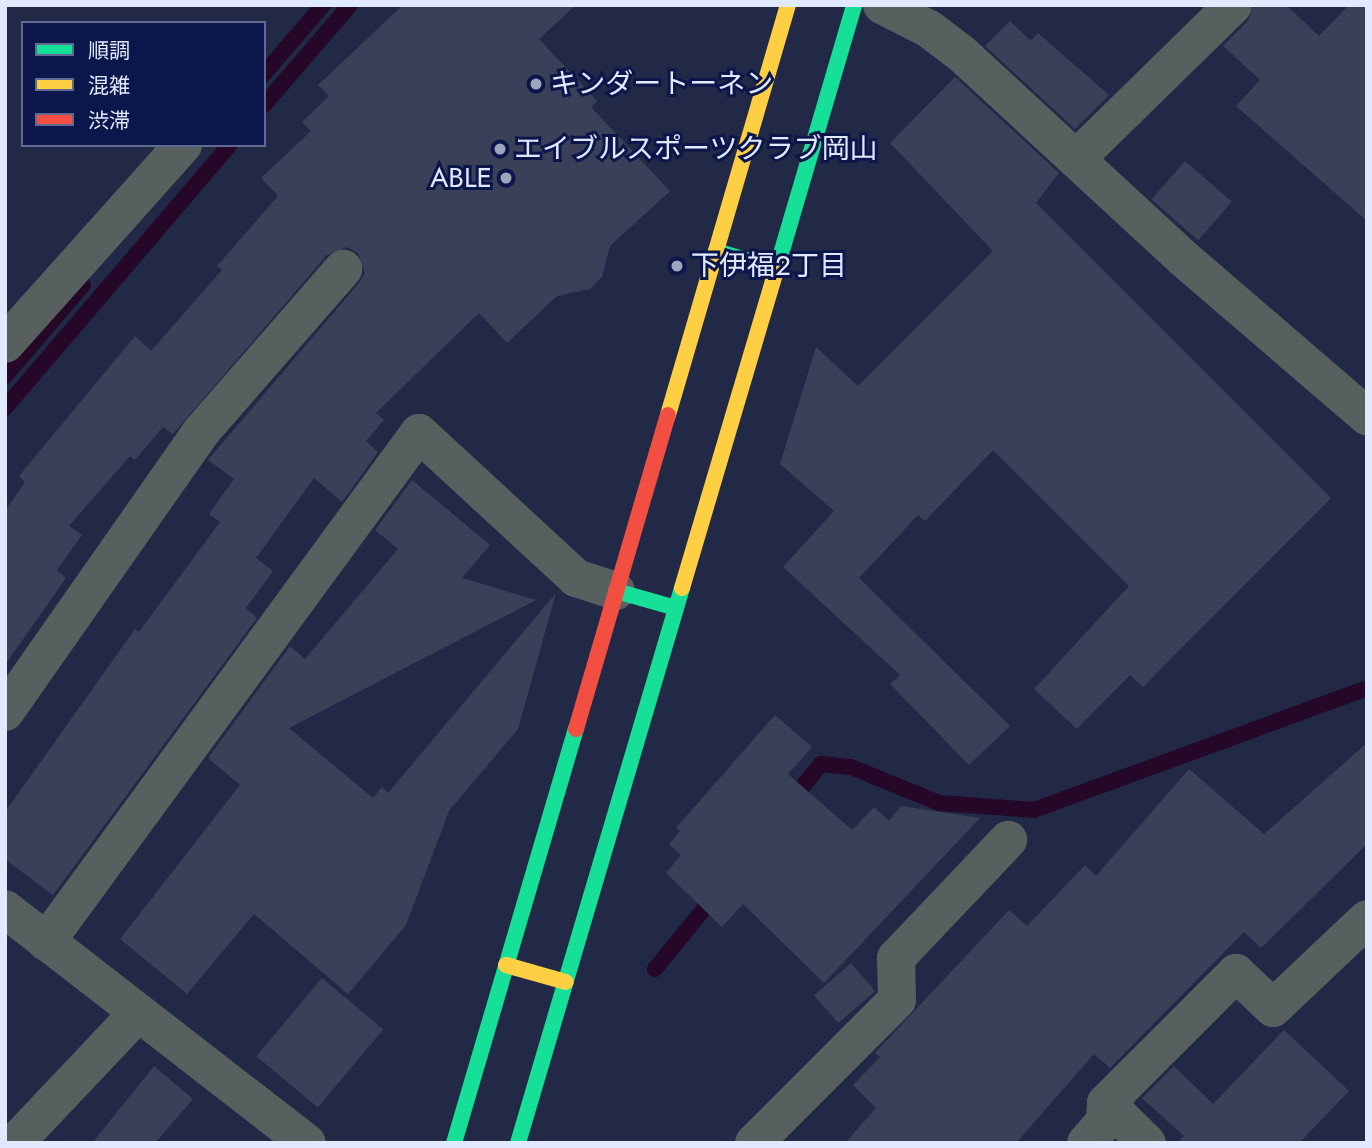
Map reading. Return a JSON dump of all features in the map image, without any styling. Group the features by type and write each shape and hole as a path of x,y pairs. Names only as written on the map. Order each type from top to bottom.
{"street":[{"path":"454,1143 788,5"},
{"path":"518,1143 854,5"},
{"path":"881,5 929,29 962,54 1079,157 1183,258 1367,416"},
{"path":"1079,157 1233,5"},
{"path":"5,344 181,147"},
{"path":"716,251 776,269"},
{"path":"5,712 200,433 343,269"},
{"path":"47,942 419,433 576,578 676,608"},
{"path":"754,1143 897,1000 896,957 1008,839"},
{"path":"5,909 307,1143"},
{"path":"1086,1143 1105,1121 1106,1103 1236,973 1273,1009 1367,919"},
{"path":"506,965 566,982"},
{"path":"15,1143 138,1013"},
{"path":"1106,1103 1147,1143"}],"building":[{"path":"403,5 576,5 539,39 597,101 591,107 670,191 610,246 602,277 590,289 557,296 507,343 479,313 376,413 384,420 366,441 378,452 342,502 314,478 256,558 273,571 246,608 257,618 53,895 5,859 5,812 135,629 139,632 220,522 209,514 234,479 208,460 359,283 365,273 358,253 347,247 327,255 173,434 163,427 135,460 130,456 69,526 82,535 57,570 66,578 5,665 5,511 25,482 19,476 135,336 151,351 222,270 217,266 278,196 261,178 311,131 302,122 329,96 318,85"},
{"path":"1254,5 1286,5 1319,36 1349,5 1367,5 1367,221 1236,106 1260,80 1223,46 1248,21"},
{"path":"1010,21 1031,41 1038,33 1109,95 1075,129 985,46"},
{"path":"955,77 1059,173 1036,203 1331,498 1143,687 1130,675 1077,729 1034,689 1129,586 993,450 925,521 918,515 859,578 1010,726 969,765 890,684 900,675 783,567 834,511 780,464 816,347 858,386 993,251 890,143"},
{"path":"1185,161 1232,202 1198,240 1152,199"},
{"path":"412,480 490,545 462,578 536,600 289,728 373,798 382,787 388,793 556,593 518,729 449,811 406,925 348,994 254,914 187,994 120,939 240,785 208,758 290,646 305,659 398,549 375,530"},
{"path":"775,715 812,747 788,774 852,830 874,807 889,821 901,806 980,818 824,983 743,904 722,927 666,873 681,855 669,844 680,831 676,828"},
{"path":"1367,743 1367,844 1261,948 1244,932 1110,1068 1094,1054 1016,1143 845,1143 876,1108 853,1085 880,1057 875,1053 1009,910 1027,926 1085,865 1096,876 1189,769 1264,834"},
{"path":"851,963 875,991 838,1023 814,995"},
{"path":"322,978 383,1029 318,1108 256,1056"},
{"path":"1284,1030 1349,1091 1299,1143 1177,1143 1184,1136 1142,1098 1174,1066 1213,1104"},
{"path":"154,1066 193,1099 155,1143 92,1143"}],"waterway":[{"path":"266,72 323,5"},
{"path":"266,103 350,5"},
{"path":"5,408 228,147"},
{"path":"5,376 83,285"},
{"path":"790,802 821,764 851,767 939,803 1034,810 1367,688"},
{"path":"655,969 717,893"}],"traffic: fast":[{"path":"778,264 854,5"},
{"path":"716,251 776,269"},
{"path":"518,1143 682,588"},
{"path":"616,591 676,608"},
{"path":"454,1143 576,729"}],"traffic: slow":[{"path":"668,415 788,5"},
{"path":"682,588 778,264"},
{"path":"506,965 566,982"}],"traffic: jam":[{"path":"576,729 668,415"}],"place":[{"name":"キンダートーネン","path":"536,84"},
{"name":"エイブルスポーツクラブ岡山","path":"500,149"},
{"name":"ABLE","path":"506,178"},
{"name":"下伊福2丁目","path":"677,266"}]}
